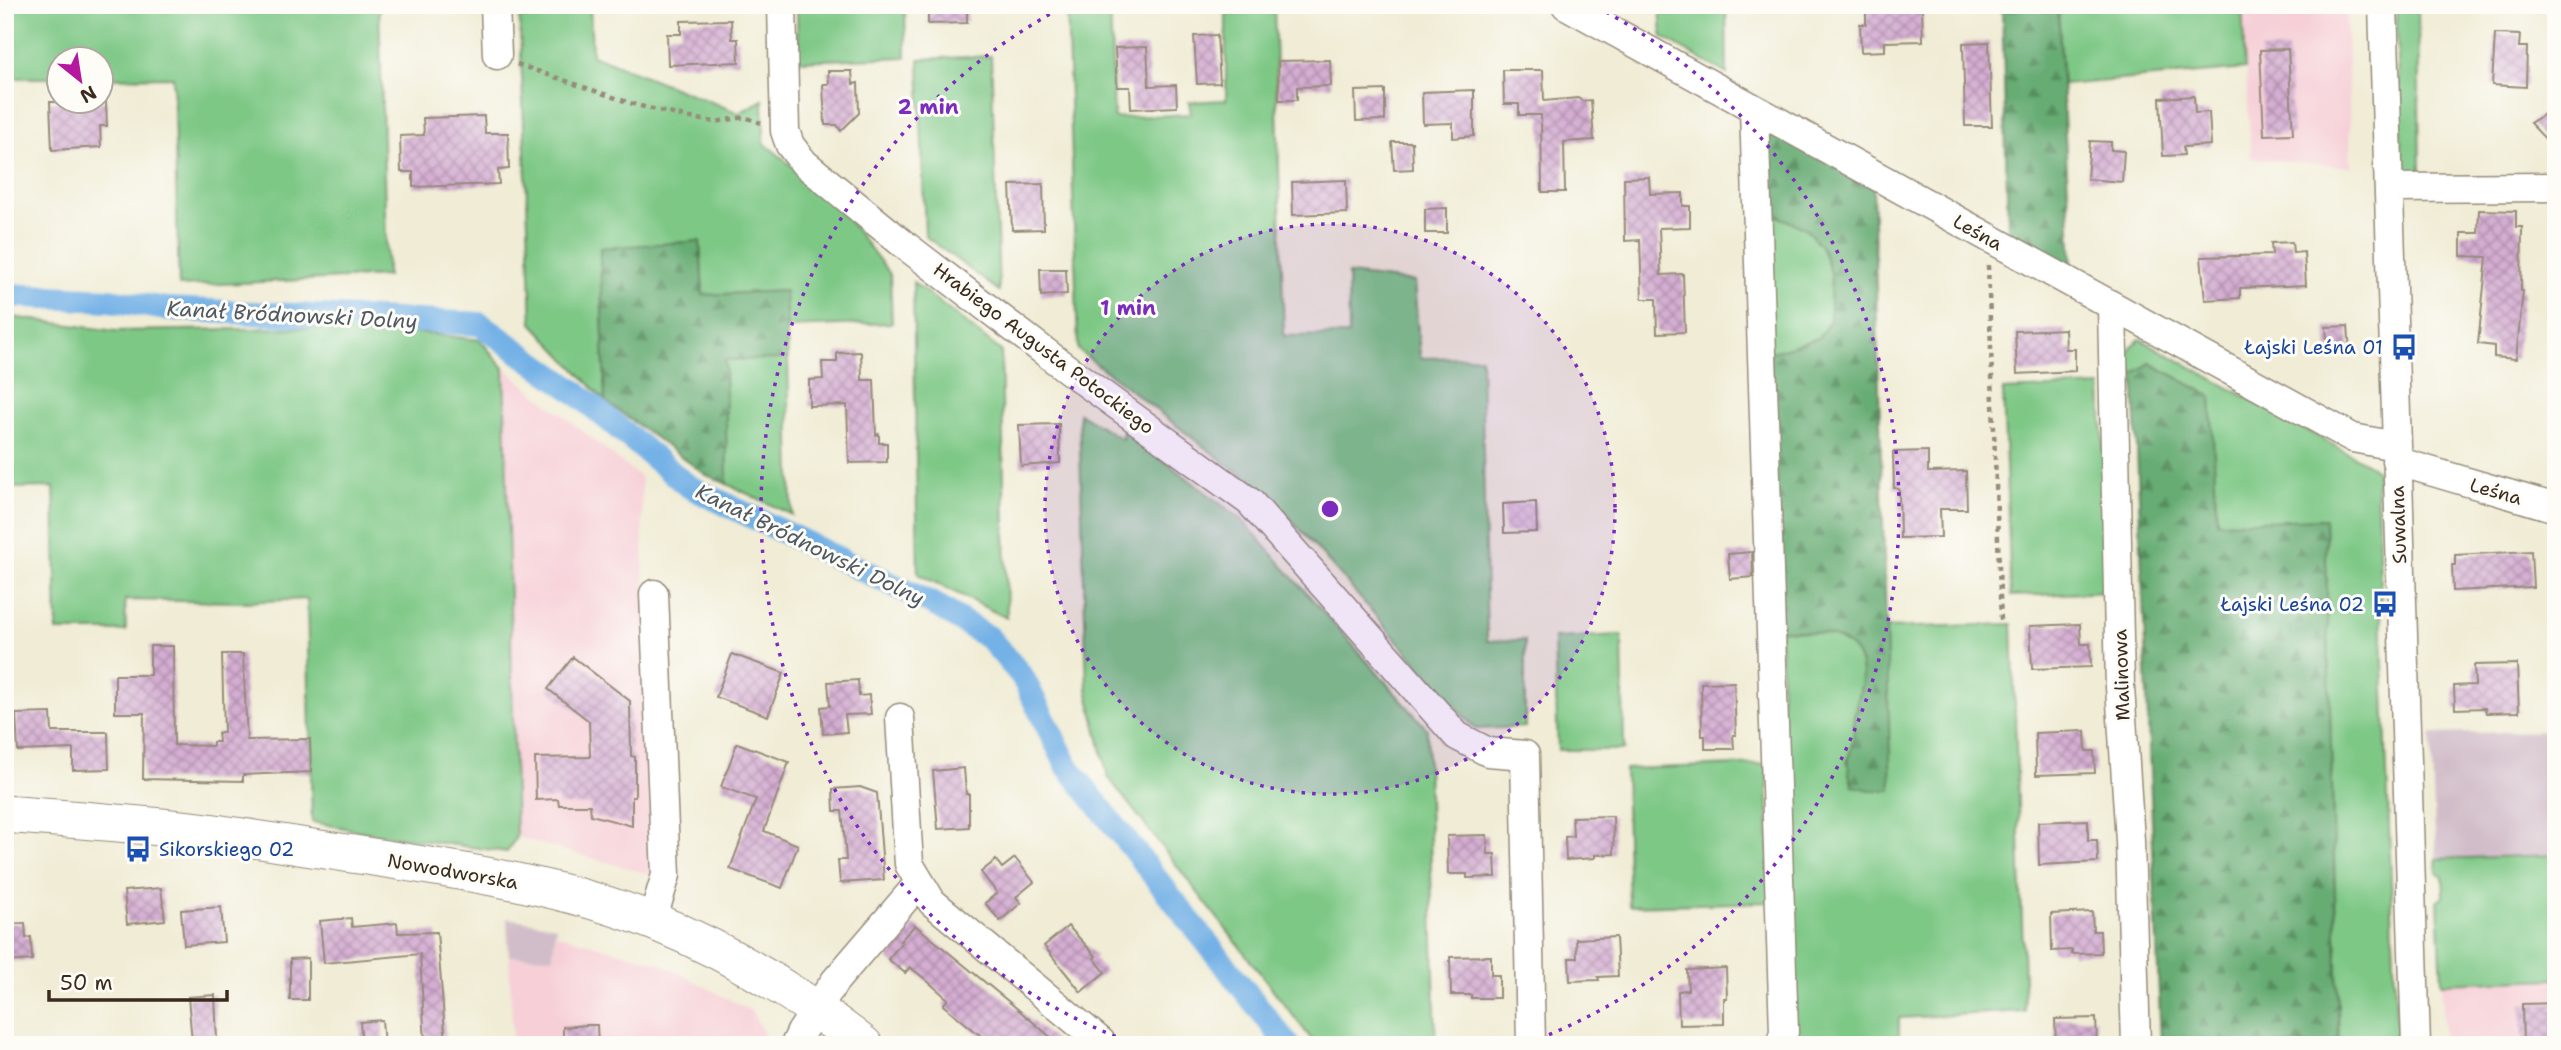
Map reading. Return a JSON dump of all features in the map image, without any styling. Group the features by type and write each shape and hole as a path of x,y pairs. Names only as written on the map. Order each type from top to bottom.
{"main road":[{"name":"Nowodworska","path":"5,814 190,830 519,881 652,921 757,970 818,1009 864,1045"}],"street":[{"path":"495,5 497,55"},
{"path":"782,5 785,131"},
{"name":"Leśna","path":"1566,5 2353,438 2556,508"},
{"name":"Suwalna","path":"2383,5 2416,1045"},
{"path":"1754,109 1784,1032 1780,1045"},
{"name":"Hrabiego Augusta Potockiego","path":"785,131 790,145 804,163 902,243 1250,502 1457,736 1488,752 1525,755 1531,1045"},
{"path":"2390,188 2556,187"},
{"name":"Malinowa","path":"2112,306 2120,687 2130,841 2136,1045"},
{"path":"652,921 666,875 654,594"},
{"path":"900,718 909,864 919,883 932,902 1101,1042"},
{"path":"796,1045 801,1032 835,981 919,883"}],"path":[{"path":"497,55 636,105 715,122 746,117 785,131"},
{"path":"1987,236 2001,622"}],"shaded area":[{"path":"2242,5 2346,5 2351,167 2251,158"},
{"path":"504,368 641,478 653,875 516,837"},
{"path":"2556,731 2556,855 2436,859 2431,734"},
{"path":"507,918 556,926 553,957 509,956"},
{"path":"556,934 660,963 751,1011 764,1033 764,1045 513,1045 509,956 553,957"},
{"path":"2556,979 2556,1045 2444,1045 2442,983"}],"green space":[{"path":"5,5 379,5 387,276 179,286 173,77 116,78 116,46 46,46 46,78 5,78"},
{"path":"519,5 590,5 592,55 739,113 763,100 764,143 831,198 890,274 892,323 787,327 784,291 703,295 700,241 600,249 605,401 532,323"},
{"path":"797,5 905,5 906,57 798,61"},
{"path":"1067,5 1110,5 1114,118 1191,114 1189,102 1226,100 1226,5 1274,5 1284,336 1349,335 1348,274 1414,282 1420,358 1481,357 1487,641 1525,640 1525,727 1475,729 1268,493 1078,350"},
{"path":"1660,5 1726,5 1727,74 1662,37"},
{"path":"2002,5 2058,5 2072,265 2008,230"},
{"path":"2058,5 2242,5 2245,69 2063,85"},
{"path":"2396,5 2418,5 2420,181 2407,175 2402,169"},
{"path":"991,56 999,291 925,236 919,59"},
{"path":"1762,127 1873,187 1891,790 1870,790 1853,786 1849,774 1854,715 1862,674 1859,660 1853,650 1844,642 1819,633 1780,630 1769,353 1819,338 1830,321 1831,273 1821,246 1805,228 1772,214 1765,206"},
{"path":"1765,206 1772,214 1805,228 1821,246 1831,273 1830,321 1818,338 1769,353"},
{"path":"700,241 703,295 785,291 788,359 725,360 727,484 706,475 605,401 600,248"},
{"path":"913,282 1001,351 1007,618 918,574"},
{"path":"5,316 115,331 368,327 480,340 504,368 516,837 507,852 381,835 312,822 307,599 241,602 125,600 126,631 57,631 54,487 5,488"},
{"path":"2140,339 2368,464 2376,471 2397,1045 2339,1045 2325,519 2217,523 2211,396 2150,363 2134,374 2125,361 2131,347"},
{"path":"725,359 788,359 792,515 727,484"},
{"path":"2150,363 2211,396 2217,522 2325,519 2339,1045 2161,1045 2134,374"},
{"path":"2101,386 2109,592 2011,596 2003,390"},
{"path":"1079,413 1122,439 1123,429 1243,521 1427,729 1436,1045 1316,1045 1108,777 1087,689"},
{"path":"2012,624 2025,1011 1899,1018 1899,1045 1791,1045 1780,630 1831,636 1843,641 1859,659 1861,688 1847,762 1870,790 1890,790 1885,628"},
{"path":"1622,635 1624,750 1558,750 1554,638"},
{"path":"1767,764 1770,902 1629,906 1625,769"},
{"path":"2556,855 2556,979 2442,983 2438,901 2444,896 2443,877 2437,872 2436,859"}],"building":[{"path":"928,5 967,5 967,23 928,24"},
{"path":"1922,5 1923,41 1885,42 1885,51 1861,52 1860,24 1866,24 1866,6"},
{"path":"731,20 732,39 738,39 739,62 668,65 667,34 681,34 681,21"},
{"path":"2495,34 2520,35 2519,47 2527,47 2526,87 2492,85"},
{"path":"1217,35 1220,83 1197,84 1194,36"},
{"path":"1989,42 1992,126 1965,126 1963,43"},
{"path":"1147,47 1149,86 1176,85 1177,107 1131,109 1130,87 1117,87 1115,48"},
{"path":"2288,49 2293,134 2264,135 2260,50"},
{"path":"1330,60 1331,86 1297,87 1297,100 1279,100 1278,61"},
{"path":"1503,70 1543,70 1544,101 1578,98 1582,101 1591,100 1594,140 1564,142 1565,192 1542,192 1541,115 1519,115 1519,104 1504,104"},
{"path":"828,71 852,71 853,84 858,83 859,113 841,131 837,125 825,125 823,84 829,84"},
{"path":"1385,90 1385,120 1356,121 1355,91"},
{"path":"1474,90 1474,136 1453,138 1453,123 1423,124 1422,92"},
{"path":"2194,96 2195,113 2209,112 2211,145 2183,147 2184,155 2163,156 2160,98"},
{"path":"2556,107 2556,150 2530,123"},
{"path":"51,116 107,116 107,126 100,126 101,147 52,150"},
{"path":"484,116 485,133 508,133 509,169 498,170 499,184 413,187 413,172 401,172 400,136 424,135 423,118"},
{"path":"2090,141 2111,142 2111,150 2124,151 2122,182 2087,179"},
{"path":"1392,142 1412,142 1413,169 1394,170"},
{"path":"1649,177 1650,194 1683,193 1683,206 1690,206 1690,227 1659,228 1661,275 1683,274 1685,332 1657,333 1656,299 1642,299 1640,240 1625,241 1624,178"},
{"path":"1346,180 1347,213 1293,215 1292,182"},
{"path":"1043,184 1044,229 1012,230 1010,185"},
{"path":"1447,208 1447,233 1425,233 1425,209"},
{"path":"2479,210 2516,211 2516,227 2522,227 2523,291 2516,359 2494,357 2494,346 2478,344 2487,257 2461,256 2461,233 2478,233"},
{"path":"2292,242 2293,253 2304,252 2306,285 2240,288 2240,298 2205,300 2201,257 2272,255 2271,243"},
{"path":"1040,269 1066,269 1067,294 1041,296"},
{"path":"2348,326 2350,352 2328,353 2326,327"},
{"path":"2065,329 2066,349 2075,349 2075,371 2017,374 2015,331"},
{"path":"861,352 862,380 874,380 876,435 879,434 879,443 887,443 887,462 849,463 847,405 809,406 809,380 823,379 822,362 837,362 837,353"},
{"path":"1059,424 1060,463 1021,466 1019,425"},
{"path":"1928,451 1928,472 1966,471 1967,509 1940,509 1941,537 1900,538 1899,489 1894,488 1893,452"},
{"path":"1536,502 1537,532 1504,533 1503,504"},
{"path":"2531,551 2533,587 2453,591 2452,565 2455,565 2455,555"},
{"path":"1752,552 1753,577 1730,579 1728,554"},
{"path":"2080,624 2081,644 2090,644 2091,667 2032,669 2030,626"},
{"path":"150,646 173,646 174,745 213,746 213,742 219,742 218,733 224,733 222,654 243,654 247,740 310,739 311,772 243,775 243,781 143,779 144,713 115,713 115,675 150,675"},
{"path":"732,654 784,673 768,716 716,697"},
{"path":"573,657 630,701 631,756 635,757 632,826 591,815 590,805 559,805 558,799 536,800 535,758 590,757 589,721 548,689"},
{"path":"2517,664 2519,712 2486,713 2485,708 2455,709 2454,686 2475,685 2474,665"},
{"path":"858,680 859,696 869,695 871,714 845,715 847,732 823,734 821,707 830,706 828,682"},
{"path":"1734,682 1734,749 1705,749 1705,736 1702,736 1701,683"},
{"path":"51,713 52,732 108,732 109,769 73,770 73,749 18,751 16,714"},
{"path":"2085,731 2086,751 2094,751 2095,773 2036,775 2035,733"},
{"path":"737,743 789,762 764,831 798,845 782,888 730,869 756,799 721,787"},
{"path":"964,768 966,794 969,794 969,827 938,829 933,771"},
{"path":"860,787 877,793 884,880 840,883 838,860 846,860 842,811 834,811 833,789"},
{"path":"1613,816 1614,854 1566,860 1565,837 1573,836 1572,817"},
{"path":"2088,820 2088,840 2097,840 2098,862 2039,865 2038,822"},
{"path":"1487,835 1488,854 1495,854 1496,877 1467,878 1467,874 1448,874 1447,836"},
{"path":"1015,858 1034,882 1016,897 1021,903 1000,921 985,903 997,893 981,872 996,860 1002,868"},
{"path":"161,888 165,920 127,924 124,891"},
{"path":"221,907 224,942 184,945 181,910"},
{"path":"2092,912 2093,931 2100,931 2101,953 2072,954 2072,950 2052,951 2051,914"},
{"path":"351,918 352,927 397,923 398,933 437,932 446,1044 425,1045 420,954 324,963 320,921"},
{"path":"25,923 26,938 31,937 32,960 5,962 5,924"},
{"path":"915,925 1060,1045 992,1045 943,1005 948,999 925,979 910,967 905,973 888,959"},
{"path":"1068,926 1096,956 1094,958 1105,972 1081,992 1044,946"},
{"path":"1616,937 1618,976 1570,981 1569,958 1577,958 1576,939"},
{"path":"1491,956 1491,975 1499,975 1499,998 1451,995 1450,957"},
{"path":"308,958 308,1000 290,1000 290,959"},
{"path":"1726,968 1724,1024 1679,1025 1678,991 1688,990 1687,970"},
{"path":"215,995 217,1041 192,1042 188,997"},
{"path":"2556,1003 2556,1045 2523,1045 2522,1004"},
{"path":"2096,1018 2097,1045 2056,1045 2055,1019"},
{"path":"382,1020 384,1045 362,1045 360,1022"},
{"path":"597,1025 598,1045 563,1045 563,1027"}],"waterway":[{"name":"Kanał Bródnowski Dolny","path":"5,295 109,300 167,309 480,324 574,391 688,486 939,607 989,638 1022,676 1068,767 1288,1045"}],"place":[{"name":"Łajski Leśna 01","path":"2404,347"},
{"name":"Łajski Leśna 02","path":"2385,604"},
{"name":"Sikorskiego 02","path":"138,849"}]}
